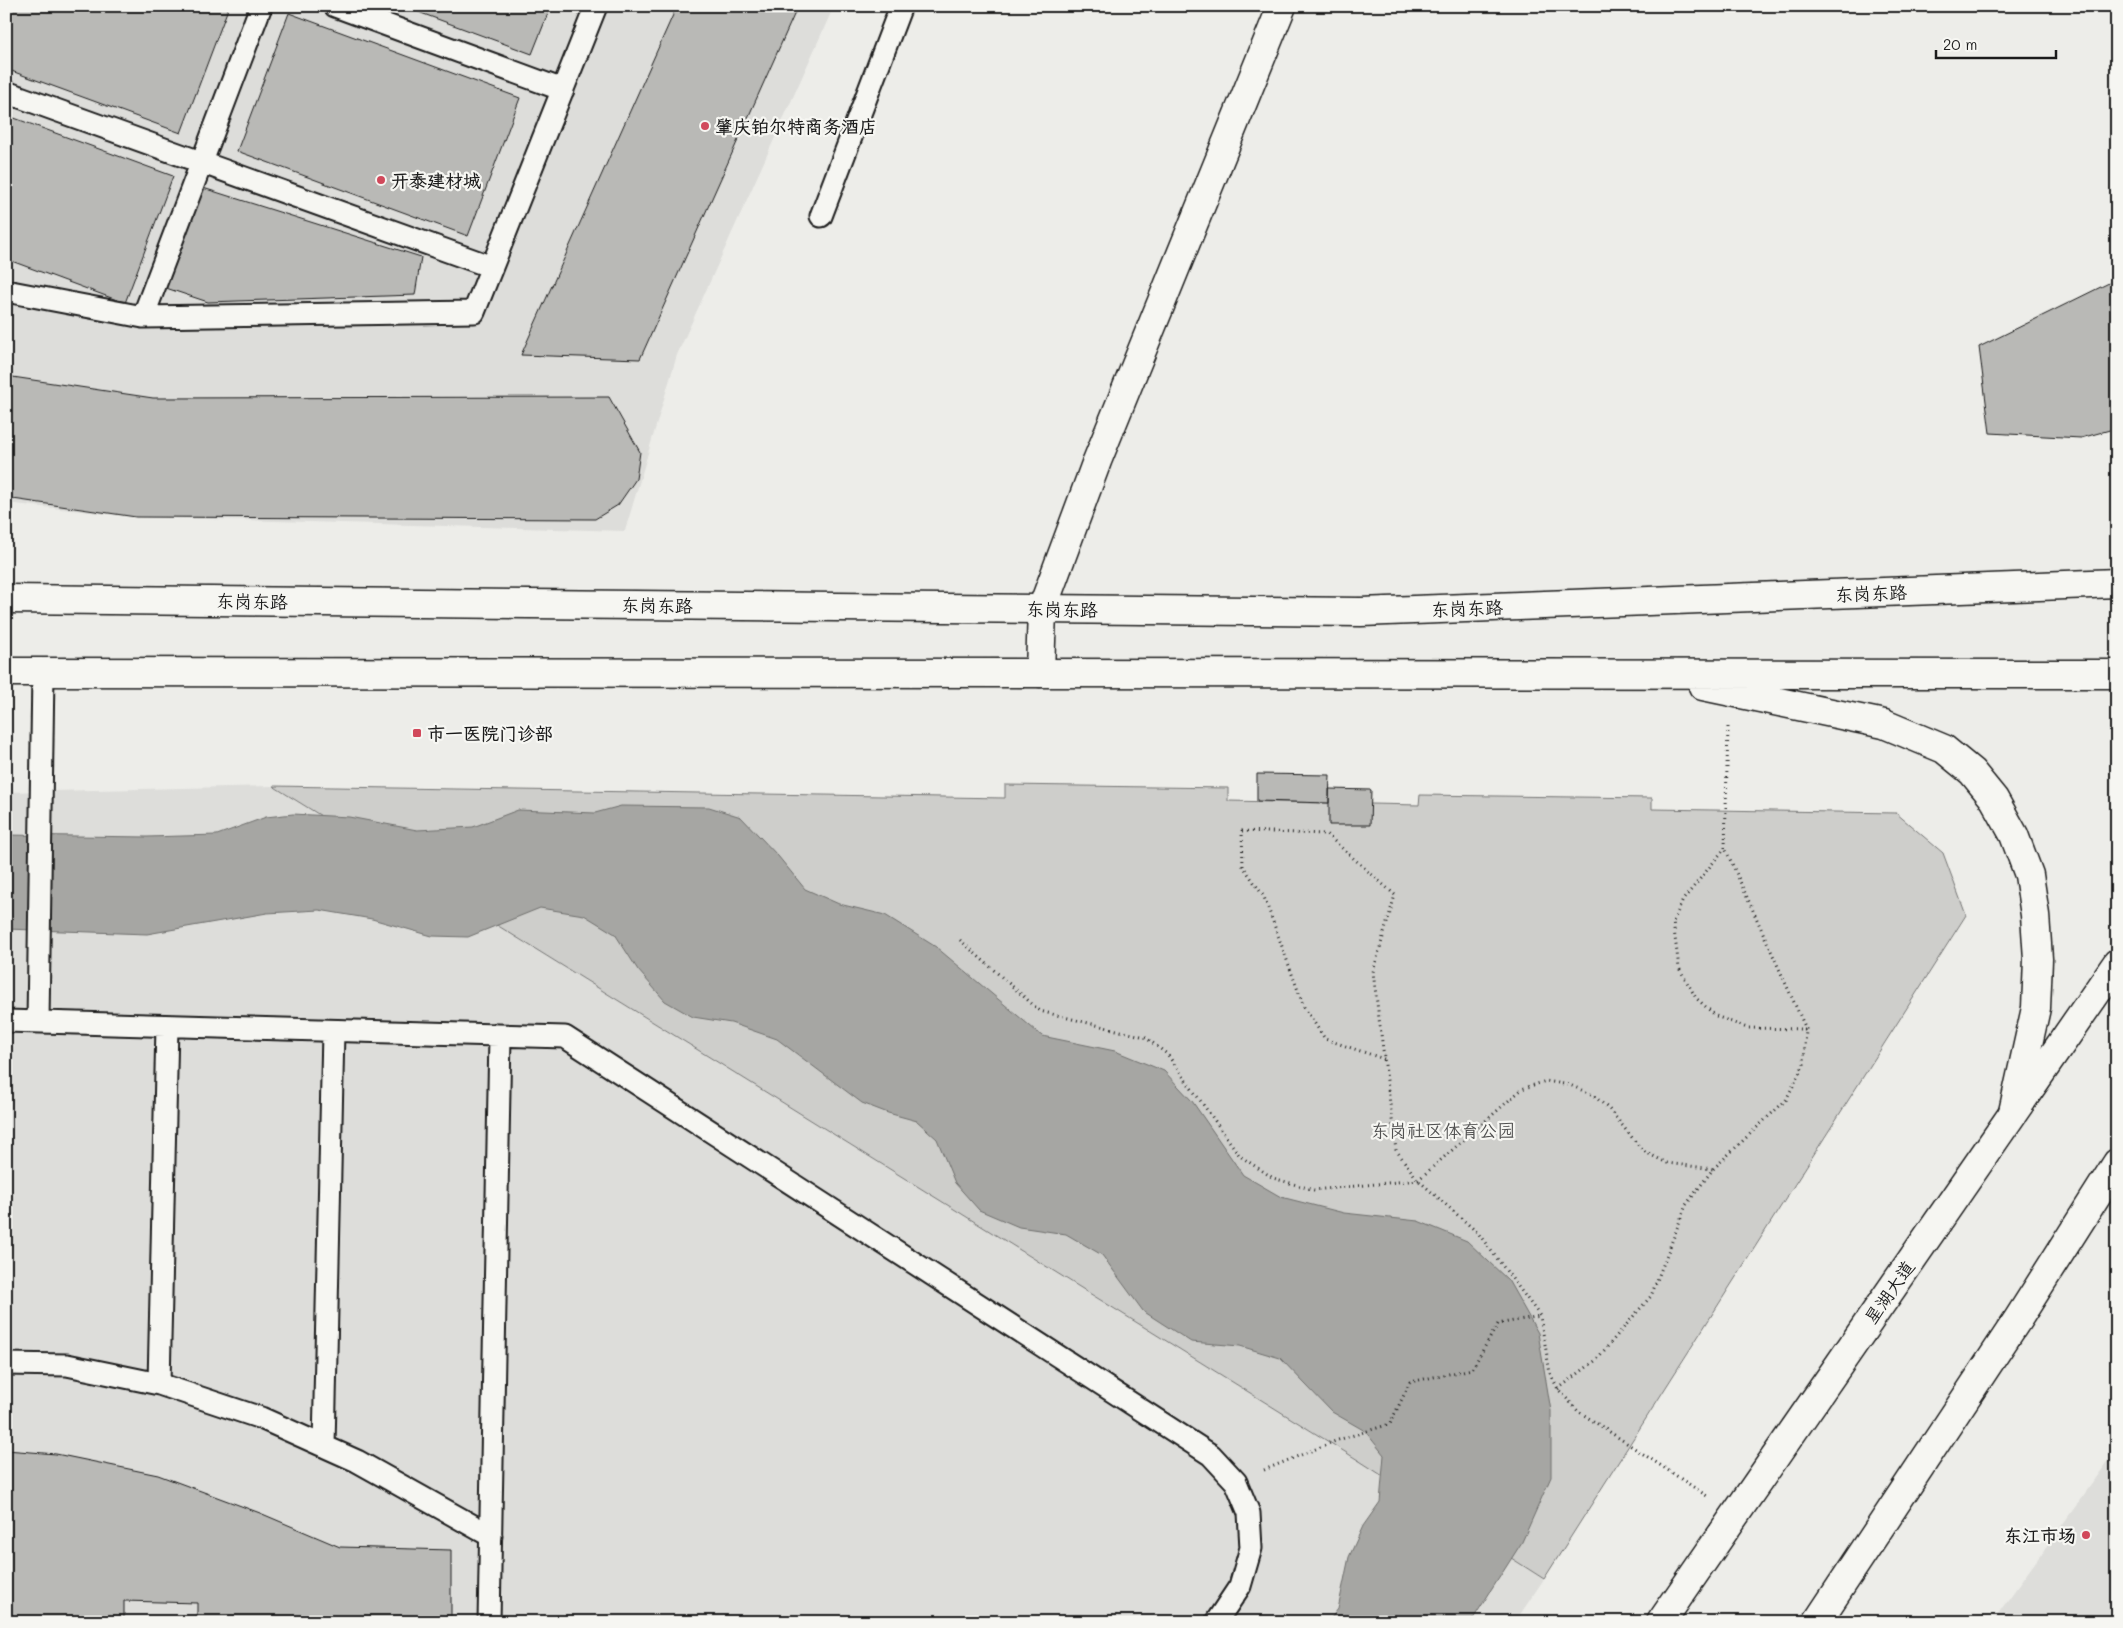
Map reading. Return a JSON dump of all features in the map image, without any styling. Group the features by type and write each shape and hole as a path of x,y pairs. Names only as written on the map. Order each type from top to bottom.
{"main road":[{"path":"1040,674 1042,609 1097,461 1282,6"},
{"name":"东岗东路","path":"6,598 1361,612 2117,583"},
{"path":"6,672 2117,674"},
{"path":"1648,675 1884,724 1944,749 1972,772 1994,799 2014,835 2029,875 2035,915 2038,959 2036,1008 2014,1112"},
{"name":"星湖大道","path":"1661,1622 2117,963"},
{"path":"1817,1622 2018,1319 2117,1163"}],"lane":[{"path":"143,317 261,6"},
{"path":"335,6 563,90"},
{"path":"6,291 143,317 474,312 596,6"},
{"path":"820,216 901,6"},
{"path":"6,92 492,267"},
{"path":"38,1022 43,672"},
{"path":"6,1021 565,1037 1211,1455 1236,1482 1249,1513 1251,1548 1240,1586 1216,1622"},
{"path":"159,1384 167,1026"},
{"path":"324,1446 333,1031"},
{"path":"489,1622 500,1036"},
{"path":"6,1364 67,1366 159,1384 261,1418 357,1461 491,1536"}],"path":[{"path":"1558,1389 1595,1361 1651,1296 1686,1205 1713,1168 1786,1100 1804,1064 1806,1029 1725,848 1729,692"},
{"path":"1384,1059 1325,1039 1304,1006 1264,897 1243,866 1242,831 1326,834 1395,895 1373,972 1396,1150 1418,1180 1478,1233 1540,1316 1550,1373 1558,1389 1578,1410 1735,1515"},
{"path":"1725,848 1683,900 1673,922 1679,968 1696,998 1716,1016 1747,1028 1806,1029"},
{"path":"960,940 1040,1011 1145,1037 1167,1054 1240,1156 1273,1178 1314,1190 1418,1180 1522,1089 1546,1081 1570,1085 1593,1095 1609,1109 1643,1151 1667,1163 1713,1168"},
{"path":"1236,1482 1338,1440 1390,1424 1410,1382 1472,1369 1498,1324 1540,1316"}],"shaded area":[{"name":"开泰建材城","path":"6,6 834,6 677,355 625,531 136,517 6,503"},
{"path":"273,786 1358,1460 1544,1579 1515,1622 6,1622 6,792"},
{"path":"621,806 709,807 741,817 778,856 805,889 839,904 885,915 936,947 1042,1036 1115,1051 1164,1071 1192,1101 1243,1175 1281,1197 1344,1213 1418,1221 1467,1241 1508,1280 1538,1333 1551,1411 1551,1477 1522,1542 1471,1622 1328,1622 1338,1609 1349,1557 1363,1526 1380,1502 1384,1455 1365,1431 1332,1412 1280,1358 1240,1346 1191,1342 1143,1311 1102,1255 1066,1234 1019,1227 979,1210 955,1183 937,1139 917,1121 862,1103 777,1039 731,1023 693,1017 665,1001 638,970 615,934 584,915 540,908 468,937 432,936 372,919 319,910 267,913 147,934 6,929 6,835 147,837 217,835 266,817 293,814 349,817 417,830 473,827 518,810 595,813"},
{"name":"东江市场","path":"2117,1449 2117,1622 1992,1622"}],"green space":[{"name":"东岗社区体育公园","path":"1005,785 1228,788 1228,801 1419,805 1420,795 1652,798 1652,809 1896,813 1943,853 1966,915 1544,1579 1358,1460 273,786 1005,798"}],"building":[{"path":"6,6 229,6 181,133 6,69"},
{"path":"402,6 551,6 532,54"},
{"path":"677,6 798,6 640,359 521,355"},
{"path":"289,13 520,98 468,236 237,151"},
{"path":"6,115 173,176 125,303 6,259"},
{"path":"200,187 421,257 415,295 208,302 166,288"},
{"path":"2117,279 2117,428 2081,438 1990,433 1979,347"},
{"path":"6,376 153,398 609,397 640,452 636,479 618,505 595,519 136,517 6,498"},
{"path":"1257,774 1330,775 1329,803 1257,801"},
{"path":"1329,789 1371,790 1370,825 1329,825"},
{"path":"6,1450 56,1454 158,1475 260,1513 340,1547 451,1550 451,1622 293,1622 288,1619 288,1622 197,1622 197,1603 124,1601 124,1622 6,1622"}],"place":[{"name":"肇庆铂尔特商务酒店","path":"705,126"},
{"name":"开泰建材城","path":"381,180"},
{"name":"市一医院门诊部","path":"417,733"},
{"name":"东江市场","path":"2086,1535"}]}
